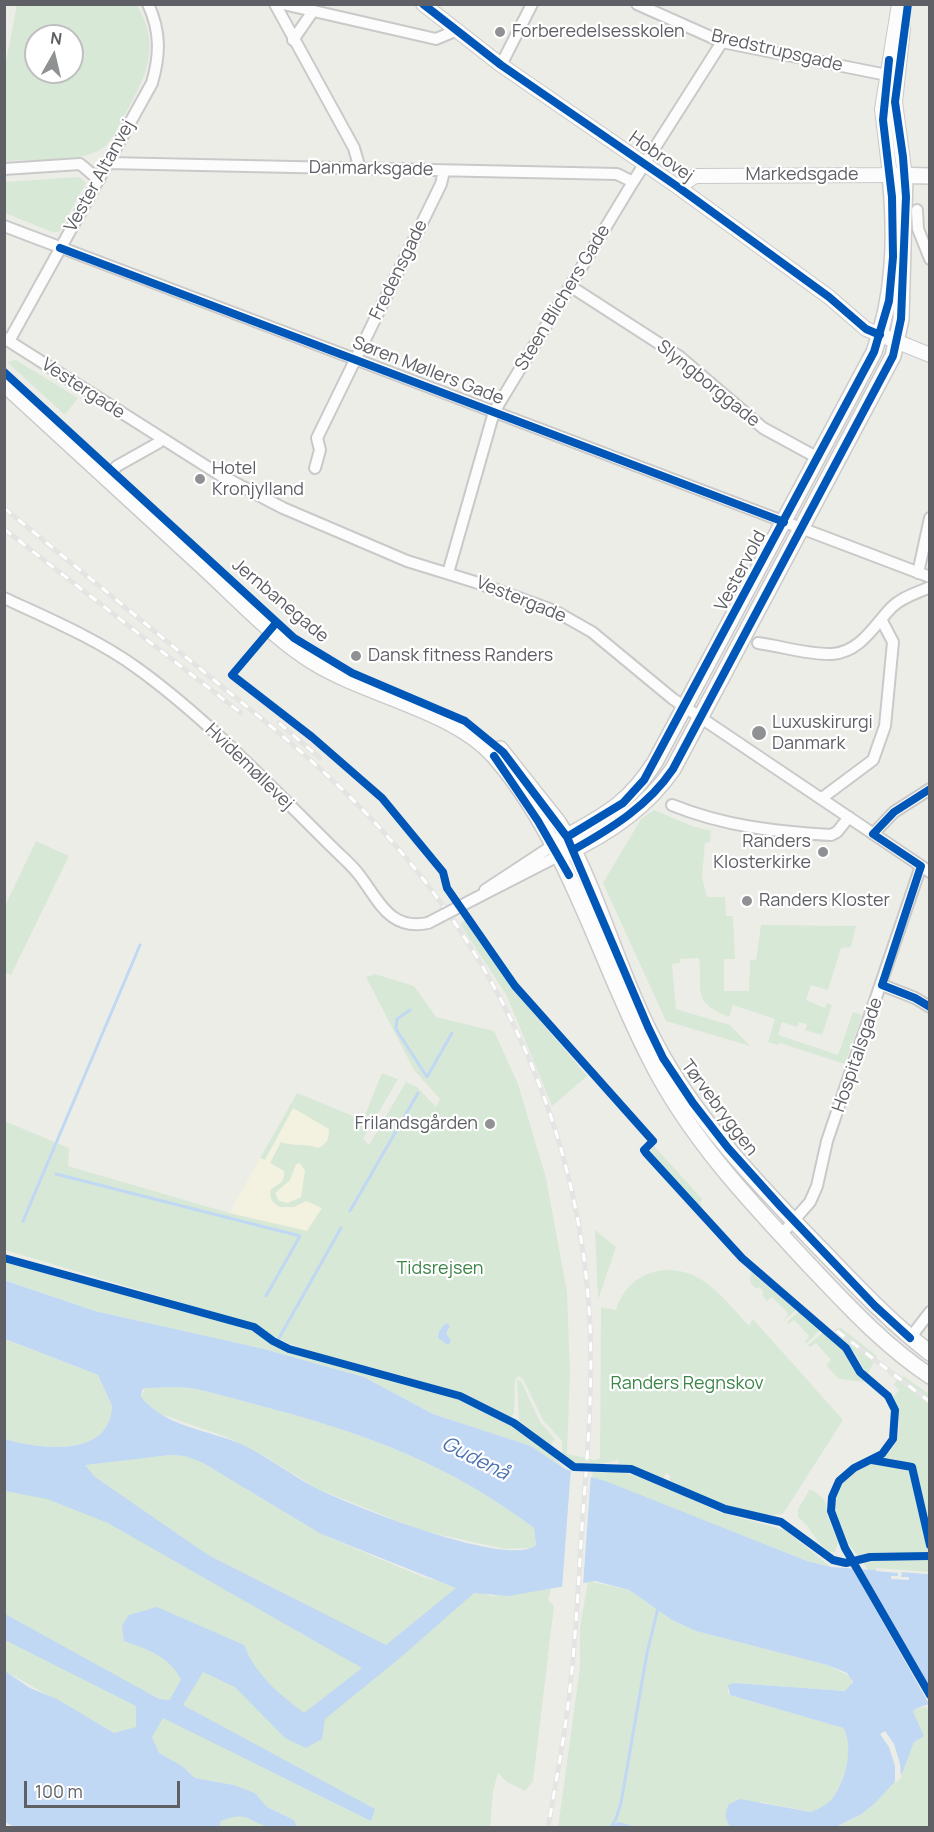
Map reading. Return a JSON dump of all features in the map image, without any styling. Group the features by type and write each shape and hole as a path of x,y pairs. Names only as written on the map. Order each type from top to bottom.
{"main road":[{"name":"Markedsgade","path":"898,176 930,176"},
{"name":"Vestervold","path":"570,843 635,791 655,762 818,458 881,332 889,302 898,176"},
{"name":"Vestervold","path":"555,851 640,807 659,789 701,718 886,370 898,341 902,311 898,176"},
{"name":"Jernbanegade","path":"4,372 254,614 307,658 349,682 447,722 473,737 508,774 555,851"},
{"name":"Jernbanegade","path":"4,384 276,623 311,650 352,673 451,714 478,729 518,769 570,843"},
{"name":"Tørvebryggen","path":"570,843 663,1058 728,1148 875,1306 930,1353"},
{"name":"Tørvebryggen","path":"555,851 651,1063 712,1156 781,1234 880,1338 930,1376"}],"street":[{"name":"Vester Altanvej","path":"7,340 152,83 159,60 159,41 148,4"},
{"path":"275,4 354,148 360,169"},
{"path":"283,4 436,39 455,31"},
{"name":"Hobrovej","path":"423,4 455,31 678,187 829,297 881,332 930,355"},
{"path":"501,64 532,4"},
{"name":"Bredstrupsgade","path":"637,4 722,42 887,75"},
{"path":"898,4 887,75 883,120 898,176"},
{"path":"898,176 895,102 908,4"},
{"path":"293,40 313,11"},
{"name":"Steen Blichers Gade","path":"448,573 494,412 644,164 722,42"},
{"name":"Danmarksgade","path":"108,163 617,174 633,182"},
{"path":"4,169 80,164 99,180"},
{"name":"Fredensgade","path":"315,468 320,450 317,438 441,184 444,171"},
{"name":"Markedsgade","path":"678,187 694,176 898,176"},
{"path":"917,210 918,229 930,258"},
{"name":"Søren Møllers Gade","path":"4,226 930,577"},
{"name":"Slyngborggade","path":"570,286 680,357 763,428 818,458"},
{"name":"Vestergade","path":"7,340 220,475 319,525 407,561 555,610 592,632 685,707 925,869"},
{"path":"109,474 159,443 161,439"},
{"path":"918,573 930,519"},
{"path":"758,643 831,654 844,651 868,637 893,606 930,587"},
{"name":"Hvidemøllevej","path":"4,598 71,630 136,668 202,722 336,850 358,873 388,915 407,924 428,923 476,898 493,883 555,851"},
{"path":"822,798 873,760 885,726 893,642 882,621"},
{"path":"873,834 894,812 930,789"},
{"path":"672,805 715,820 777,832 831,835 837,832 849,817"},
{"name":"Hospitalsgade","path":"781,1234 808,1205 817,1186 827,1141 925,869"},
{"path":"882,986 915,998 930,1007"},
{"path":"910,1338 930,1312"}],"green space":[{"path":"17,5 137,5 145,20 149,35 148,62 139,88 111,139 100,150 91,154 54,159 5,161 5,67"},
{"path":"79,177 86,183 59,232 52,232 5,213 5,182"},
{"path":"16,360 78,398 65,415 7,362"},
{"path":"654,810 692,826 711,831 710,842 705,843 702,877 707,897 725,897 726,916 733,916 735,959 724,959 724,991 749,991 750,960 756,960 761,925 856,926 851,947 841,948 828,990 811,985 806,1000 825,1008 827,1003 832,1005 822,1035 805,1030 807,1024 799,1022 797,1027 782,1022 778,1035 838,1055 853,1012 862,1015 845,1064 780,1043 778,1045 768,1042 775,1019 733,1005 729,1017 709,1006 701,995 699,958 680,959 680,963 672,964 676,1009 730,1025 750,1046 666,1021 603,883 641,819"},
{"path":"36,841 69,856 11,975 5,972 5,906"},
{"path":"466,920 516,992 587,1076 552,1106 507,996 460,924"},
{"path":"375,974 414,986 436,1017 494,1031 518,1084 546,1178 567,1292 570,1372 567,1454 595,1460 600,1458 601,1307 616,1310 629,1286 639,1278 663,1270 676,1270 702,1280 715,1290 749,1326 753,1319 843,1420 783,1514 753,1513 724,1506 670,1480 670,1475 666,1473 663,1479 618,1463 618,1460 604,1464 581,1465 568,1460 562,1455 562,1441 543,1420 523,1379 518,1376 515,1380 514,1414 508,1419 449,1390 296,1346 253,1324 5,1250 4,1121 69,1148 68,1166 229,1213 297,1093 363,1120 382,1073 398,1079 363,1139 369,1145 406,1082 417,1087 436,1107 440,1099 414,1070 366,977"},
{"path":"654,1146 702,1199 700,1202 704,1214 649,1153"},
{"path":"595,1230 616,1247 598,1300"},
{"path":"4,1260 65,1279 250,1328 285,1349 434,1390 471,1404 505,1421 537,1442 565,1469 531,1446 433,1414 364,1377 264,1349 95,1311 5,1280"},
{"path":"751,1272 796,1310 784,1320 788,1313 772,1297 767,1301 759,1287 756,1289 750,1282"},
{"path":"798,1312 820,1330 806,1344 809,1336 794,1320 788,1324 787,1322"},
{"path":"840,1327 877,1356 867,1375 855,1353 834,1334"},
{"path":"823,1332 850,1355 856,1371 866,1382 839,1379 826,1365 831,1360 816,1343 810,1347 808,1345"},
{"path":"4,1339 98,1375 112,1406 108,1423 99,1435 86,1442 53,1447 35,1446 5,1439"},
{"path":"899,1376 905,1377 929,1394 929,1574 869,1571 845,1538 836,1516 836,1499 841,1484 857,1469 890,1452 894,1445 899,1422 893,1398 899,1390 894,1385"},
{"path":"517,1380 521,1381 540,1422 555,1439 550,1445 519,1421"},
{"path":"145,1388 197,1389 288,1413 373,1440 414,1457 494,1500 534,1528 536,1545 533,1548 505,1549 422,1531 318,1489 264,1456 226,1437 155,1412 141,1397"},
{"path":"170,1455 185,1456 203,1463 321,1534 423,1577 492,1596 551,1589 548,1600 554,1606 533,1781 525,1791 507,1782 498,1773 493,1791 490,1827 297,1827 294,1820 267,1807 255,1793 234,1785 195,1778 182,1766 159,1753 152,1737 114,1733 5,1671 4,1481 25,1481 91,1463"},
{"path":"609,1469 651,1480 719,1512 785,1530 831,1567 807,1561 592,1477 593,1471"},
{"path":"810,1489 825,1502 838,1543 835,1552 829,1552 824,1548 798,1517 798,1509"},
{"path":"588,1581 629,1590 672,1620 696,1631 827,1665 851,1677 852,1686 845,1691 734,1683 727,1691 730,1695 843,1728 847,1736 849,1754 841,1785 831,1800 811,1812 761,1802 731,1827 637,1827 619,1822 607,1827 558,1828 580,1667 580,1627"},
{"path":"926,1707 930,1713 929,1827 836,1828 860,1815 902,1774 914,1742 921,1738 913,1712 915,1709"},
{"path":"236,1815 256,1820 270,1827 219,1828 221,1821"}],"sand":[{"path":"293,1108 329,1129 327,1140 318,1148 281,1142 270,1163 284,1171 283,1180 270,1192 275,1204 280,1207 294,1207 306,1201 322,1208 307,1231 229,1213 260,1158 265,1160"},
{"path":"300,1163 305,1171 301,1197 288,1203 279,1201 275,1193 290,1180 296,1164"}],"water":[{"name":"Gudenå","path":"4,1280 95,1311 264,1349 364,1377 433,1414 531,1446 565,1469 608,1482 807,1561 831,1567 929,1574 929,1704 913,1712 924,1736 914,1742 902,1774 874,1804 860,1815 836,1827 730,1827 726,1816 727,1807 740,1799 811,1812 826,1804 836,1793 844,1775 848,1745 843,1728 730,1695 728,1685 734,1683 845,1691 853,1682 847,1673 827,1665 696,1631 672,1620 629,1590 595,1581 508,1596 474,1593 325,1719 322,1739 306,1748 285,1738 235,1687 203,1672 183,1705 375,1809 371,1821 163,1718 152,1737 159,1753 182,1766 195,1778 234,1785 255,1793 267,1807 294,1820 297,1827 275,1828 238,1816 221,1821 219,1828 16,1828 5,1822 5,1671 30,1688 57,1699 114,1733 136,1727 136,1706 5,1640 5,1614 159,1699 170,1700 181,1679 170,1664 163,1659 124,1641 122,1625 129,1615 157,1607 244,1645 261,1675 304,1713 362,1668 108,1523 47,1499 5,1491 5,1439 35,1446 53,1447 86,1442 99,1435 108,1423 112,1406 98,1375 5,1339","holes":["145,1388 197,1389 288,1413 373,1440 414,1457 494,1500 534,1528 536,1545 520,1550 495,1549 429,1532 394,1520 318,1489 243,1445 189,1427 162,1415 141,1397 142,1390","170,1455 185,1456 203,1463 321,1534 456,1588 386,1645 208,1555 95,1477 85,1465"]},
{"path":"446,1323 450,1326 446,1333 451,1341 448,1345 438,1338 439,1331"},
{"path":"619,1822 637,1827 607,1827"}],"pier":[{"path":"571,1467 591,1473 583,1586 564,1590 562,1589"},
{"path":"851,1566 861,1567 929,1688 929,1704"},
{"path":"876,1568 929,1572 929,1574 902,1572 901,1577 909,1577 909,1580 891,1579 891,1576 898,1576 898,1573 876,1571"},
{"path":"885,1731 894,1744 900,1764 901,1778 895,1783 895,1766 889,1747 880,1734"}],"waterway":[{"path":"23,1221 140,945"},
{"path":"410,1010 397,1019 396,1029 427,1077 452,1033"},
{"path":"350,1211 418,1093"},
{"path":"56,1174 300,1236 266,1296"},
{"path":"279,1338 341,1228"},
{"path":"610,1828 616,1819 621,1803 647,1653 658,1608"}],"railway":[{"path":"4,508 275,729 358,805 423,879 463,935 498,994 528,1056 552,1121 571,1187 583,1255 591,1349 589,1425 574,1648 566,1720 548,1828"},
{"path":"4,529 241,713"},
{"path":"279,723 320,758"},
{"path":"837,1331 930,1402"}],"cycle path":[{"path":"423,4 501,65 678,187 829,297 866,329 880,335"},
{"path":"573,850 602,833 641,805 673,769 893,356 901,319 906,197 895,102 908,4"},
{"path":"567,837 623,803 644,780 874,352 889,301 893,257 892,197 883,120 889,60"},
{"path":"60,248 784,522"},
{"path":"4,372 294,638 352,673 465,721 503,752 567,837 648,1027 663,1058 693,1103 728,1148 781,1207 875,1306 910,1338"},
{"path":"276,623 232,675 312,737 382,798 443,872 447,888 515,986 653,1141 644,1150 646,1153 742,1258 846,1348 860,1372 888,1396 895,1410 893,1439 882,1454 854,1468 839,1481 832,1497 831,1511 845,1548 930,1695"},
{"path":"494,756 538,821 569,875"},
{"path":"930,789 894,812 873,834 921,866 882,985 915,998 930,1007"},
{"path":"4,1258 254,1327 289,1349 460,1396 514,1423 574,1467 631,1469 725,1509 781,1522 833,1560 846,1563 870,1557 930,1556"},
{"path":"872,1460 912,1467 930,1545"}],"place":[{"name":"Forberedelsesskolen","path":"500,32"},
{"name":"Hotel Kronjylland","path":"200,479"},
{"name":"Dansk fitness Randers","path":"356,656"},
{"name":"Luxuskirurgi Danmark","path":"759,733"},
{"name":"Randers Klosterkirke","path":"823,852"},
{"name":"Randers Kloster","path":"747,901"},
{"name":"Frilandsgården","path":"490,1124"}],"park label":[{"name":"Tidsrejsen","path":"440,1269"},
{"name":"Randers Regnskov","path":"687,1384"}]}
